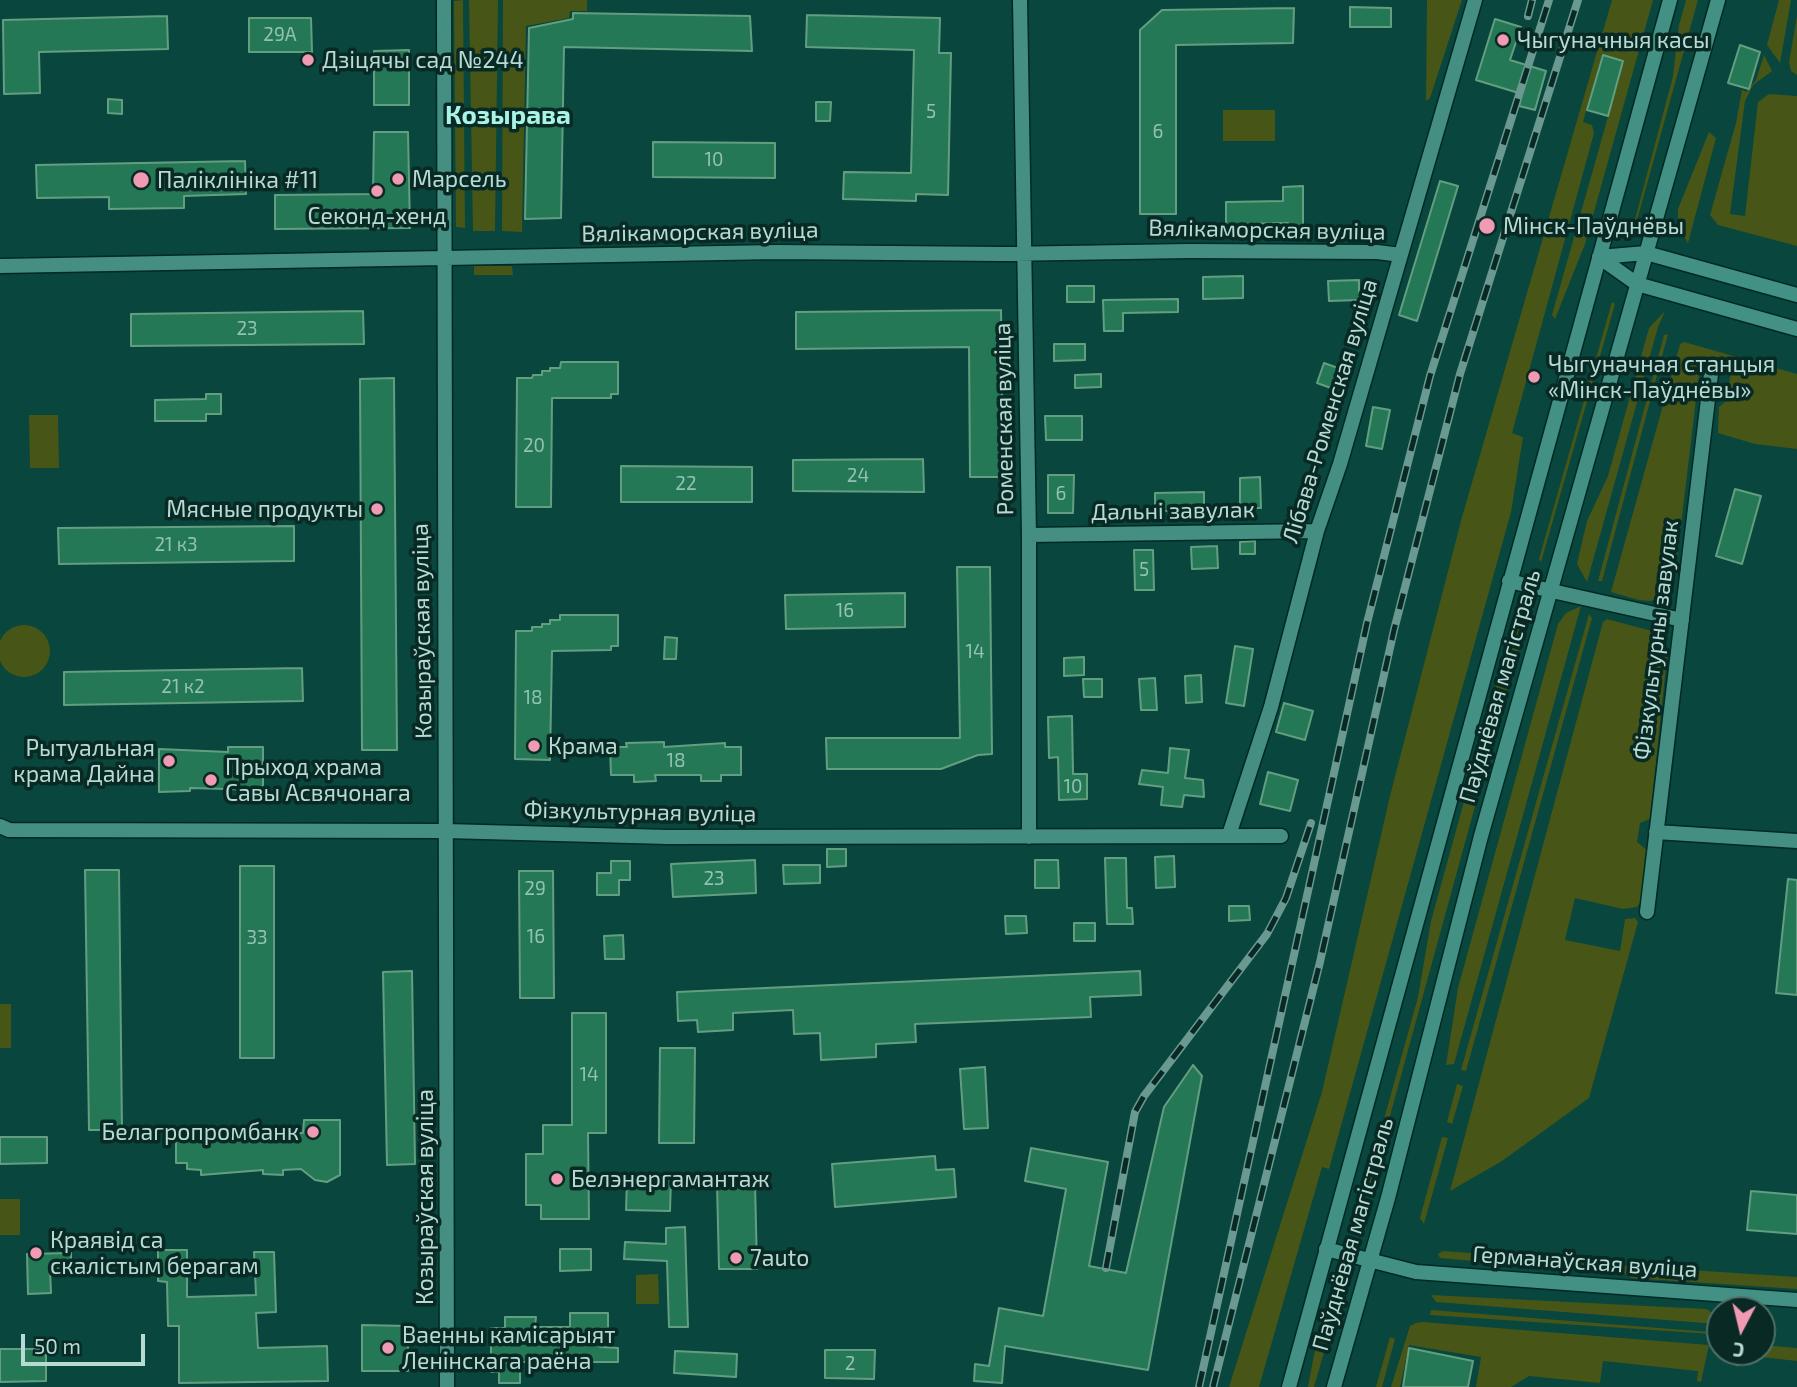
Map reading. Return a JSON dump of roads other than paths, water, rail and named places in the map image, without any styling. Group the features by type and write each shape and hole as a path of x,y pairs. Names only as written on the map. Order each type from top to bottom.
{"main road":[{"name":"Паўднёвая магістраль","path":"1289,1387 1670,0"},
{"name":"Паўднёвая магістраль","path":"1334,1387 1370,1261 1481,836 1718,0"},
{"path":"1599,257 1646,253 1797,295"},
{"path":"1599,257 1637,284 1797,329"},
{"path":"1509,581 1552,590"},
{"name":"Германаўская вуліца","path":"1326,1249 1416,1272 1797,1300"}],"street":[{"name":"Козыраўская вуліца","path":"444,0 447,1387"},
{"name":"Роменская вуліца","path":"1020,0 1029,536 1029,837"},
{"name":"Лібава-Роменская вуліца","path":"1229,835 1271,708 1317,531 1340,464 1475,0"},
{"name":"Вялікаморская вуліца","path":"0,266 788,252 1377,251 1401,255"},
{"name":"Фізкультурны завулак","path":"1647,912 1711,374"},
{"name":"Дальні завулак","path":"1029,536 1317,531"},
{"path":"1552,590 1682,620"},
{"name":"Фізкультурная вуліца","path":"0,826 9,830 446,831 668,837 1281,836"},
{"path":"1656,832 1797,841"}],"railway":[{"path":"1528,16 1532,0"},
{"path":"1199,1387 1367,623 1430,376 1549,0"},
{"path":"1213,1387 1320,962 1394,630 1460,374 1578,0"},
{"path":"1106,1268 1135,1112 1144,1096 1267,934 1286,898 1311,823"}],"place":[{"name":"Чыгуначныя касы","path":"1503,40"},
{"name":"Дзіцячы сад №244","path":"308,60"},
{"name":"Марсель","path":"398,179"},
{"name":"Паліклініка #11","path":"141,180"},
{"name":"Секонд-хенд","path":"377,191"},
{"name":"Мінск-Паўднёвы","path":"1487,226"},
{"name":"Чыгуначная станцыя «Мінск-Паўднёвы»","path":"1534,377"},
{"name":"Мясные продукты","path":"377,509"},
{"name":"Крама","path":"534,746"},
{"name":"Рытуальная крама Дайна","path":"169,761"},
{"name":"Прыход храма Савы Асвячонага","path":"211,780"},
{"name":"Белагропромбанк","path":"313,1132"},
{"name":"Белэнергамантаж","path":"557,1179"},
{"name":"Краявід са скалістым берагам","path":"36,1253"},
{"name":"7auto","path":"736,1258"},
{"name":"Ваенны камісарыят Ленінскага раёна","path":"388,1348"}],"district":[{"name":"Козырава","path":"508,115"}]}
